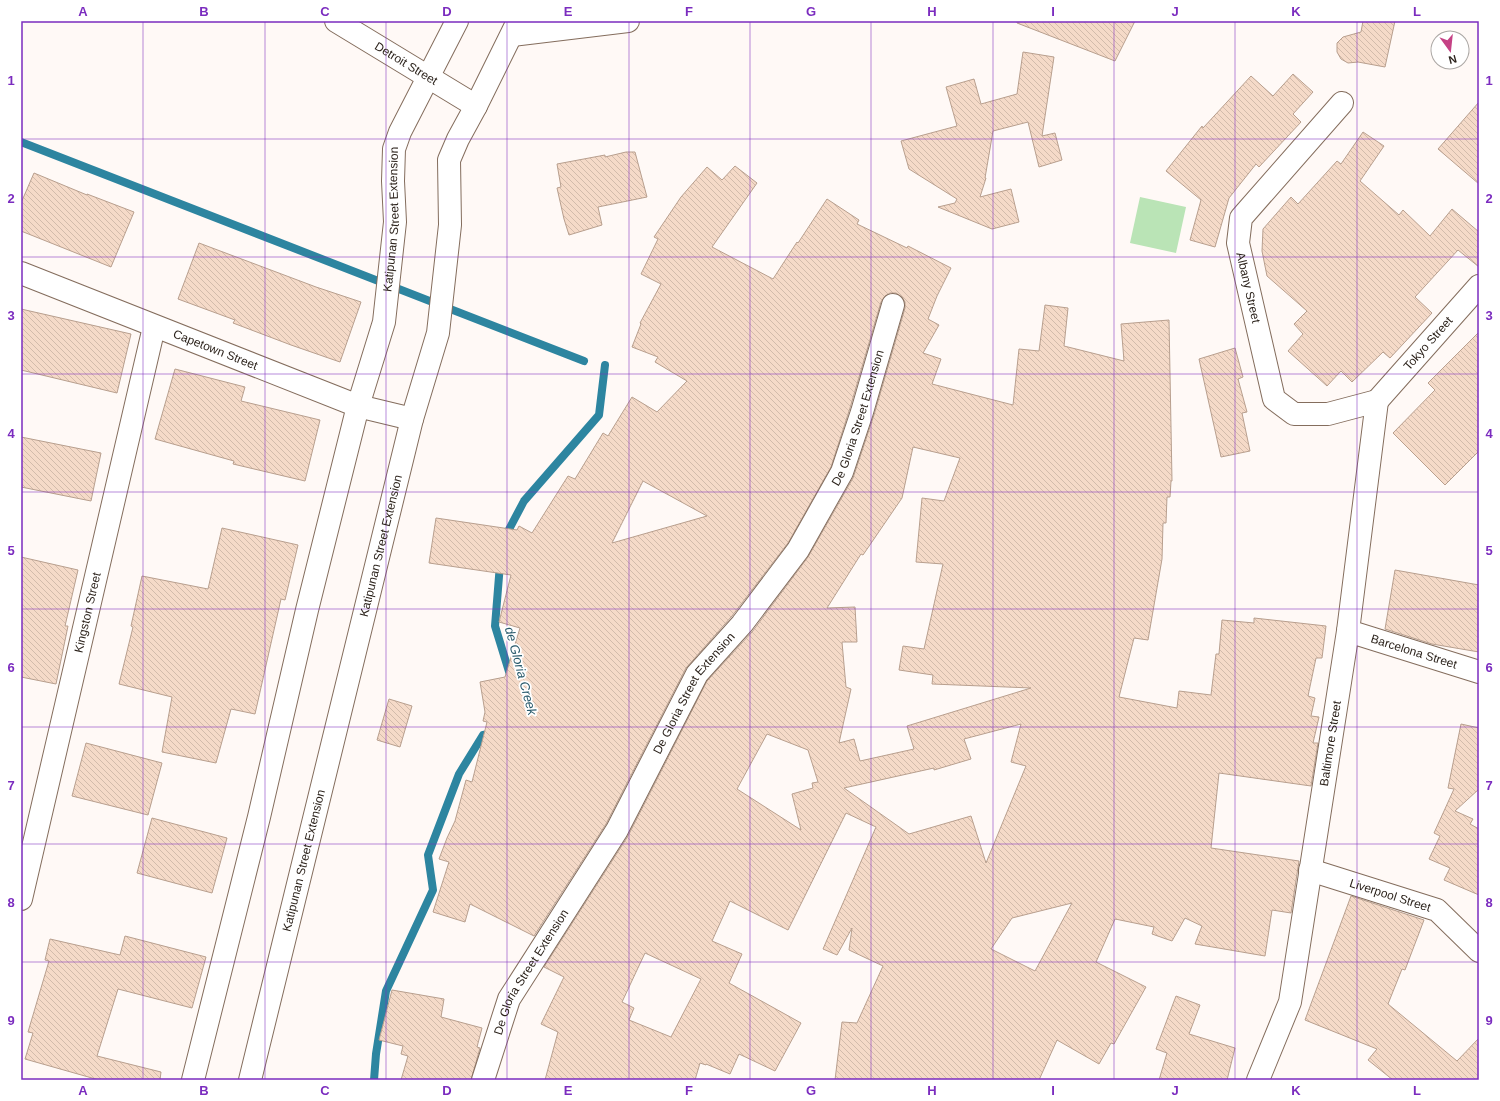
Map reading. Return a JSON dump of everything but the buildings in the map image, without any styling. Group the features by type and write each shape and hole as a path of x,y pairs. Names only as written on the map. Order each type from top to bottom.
{"street":[{"name":"Detroit Street","path":"336,21 476,106"},
{"name":"Katipunan Street Extension","path":"193,1080 259,817 307,610 358,406 384,322 394,222 394,149 400,132 457,21"},
{"path":"515,28 628,21"},
{"name":"Katipunan Street Extension","path":"250,1080 412,419 438,333 450,225 449,160 458,139 515,28"},
{"name":"Albany Street","path":"1342,103 1241,218 1238,243 1274,399 1294,414 1328,414 1377,401"},
{"name":"Capetown Street","path":"21,273 358,406 412,419"},
{"name":"Tokyo Street","path":"1377,401 1479,286"},
{"name":"De Gloria Street Extension","path":"483,1080 509,1000 617,830 697,674 742,624 798,550 842,472 862,412 893,305"},
{"name":"Kingston Street","path":"21,899 154,326"},
{"name":"Baltimore Street","path":"1264,1078 1290,1002 1348,631 1377,401"},
{"name":"Barcelona Street","path":"1348,631 1479,672"},
{"name":"Liverpool Street","path":"1310,870 1437,910 1479,951"}],"green space":[{"path":"1140,197 1186,207 1176,253 1130,243"}],"waterway":[{"path":"21,142 584,361"},
{"name":"de Gloria Creek","path":"505,537 524,501 599,415 605,365"},
{"name":"de Gloria Creek","path":"500,564 495,626 511,678"},
{"name":"de Gloria Creek","path":"374,1080 376,1054 386,991 433,890 428,855 459,774 483,735 494,733"}]}
